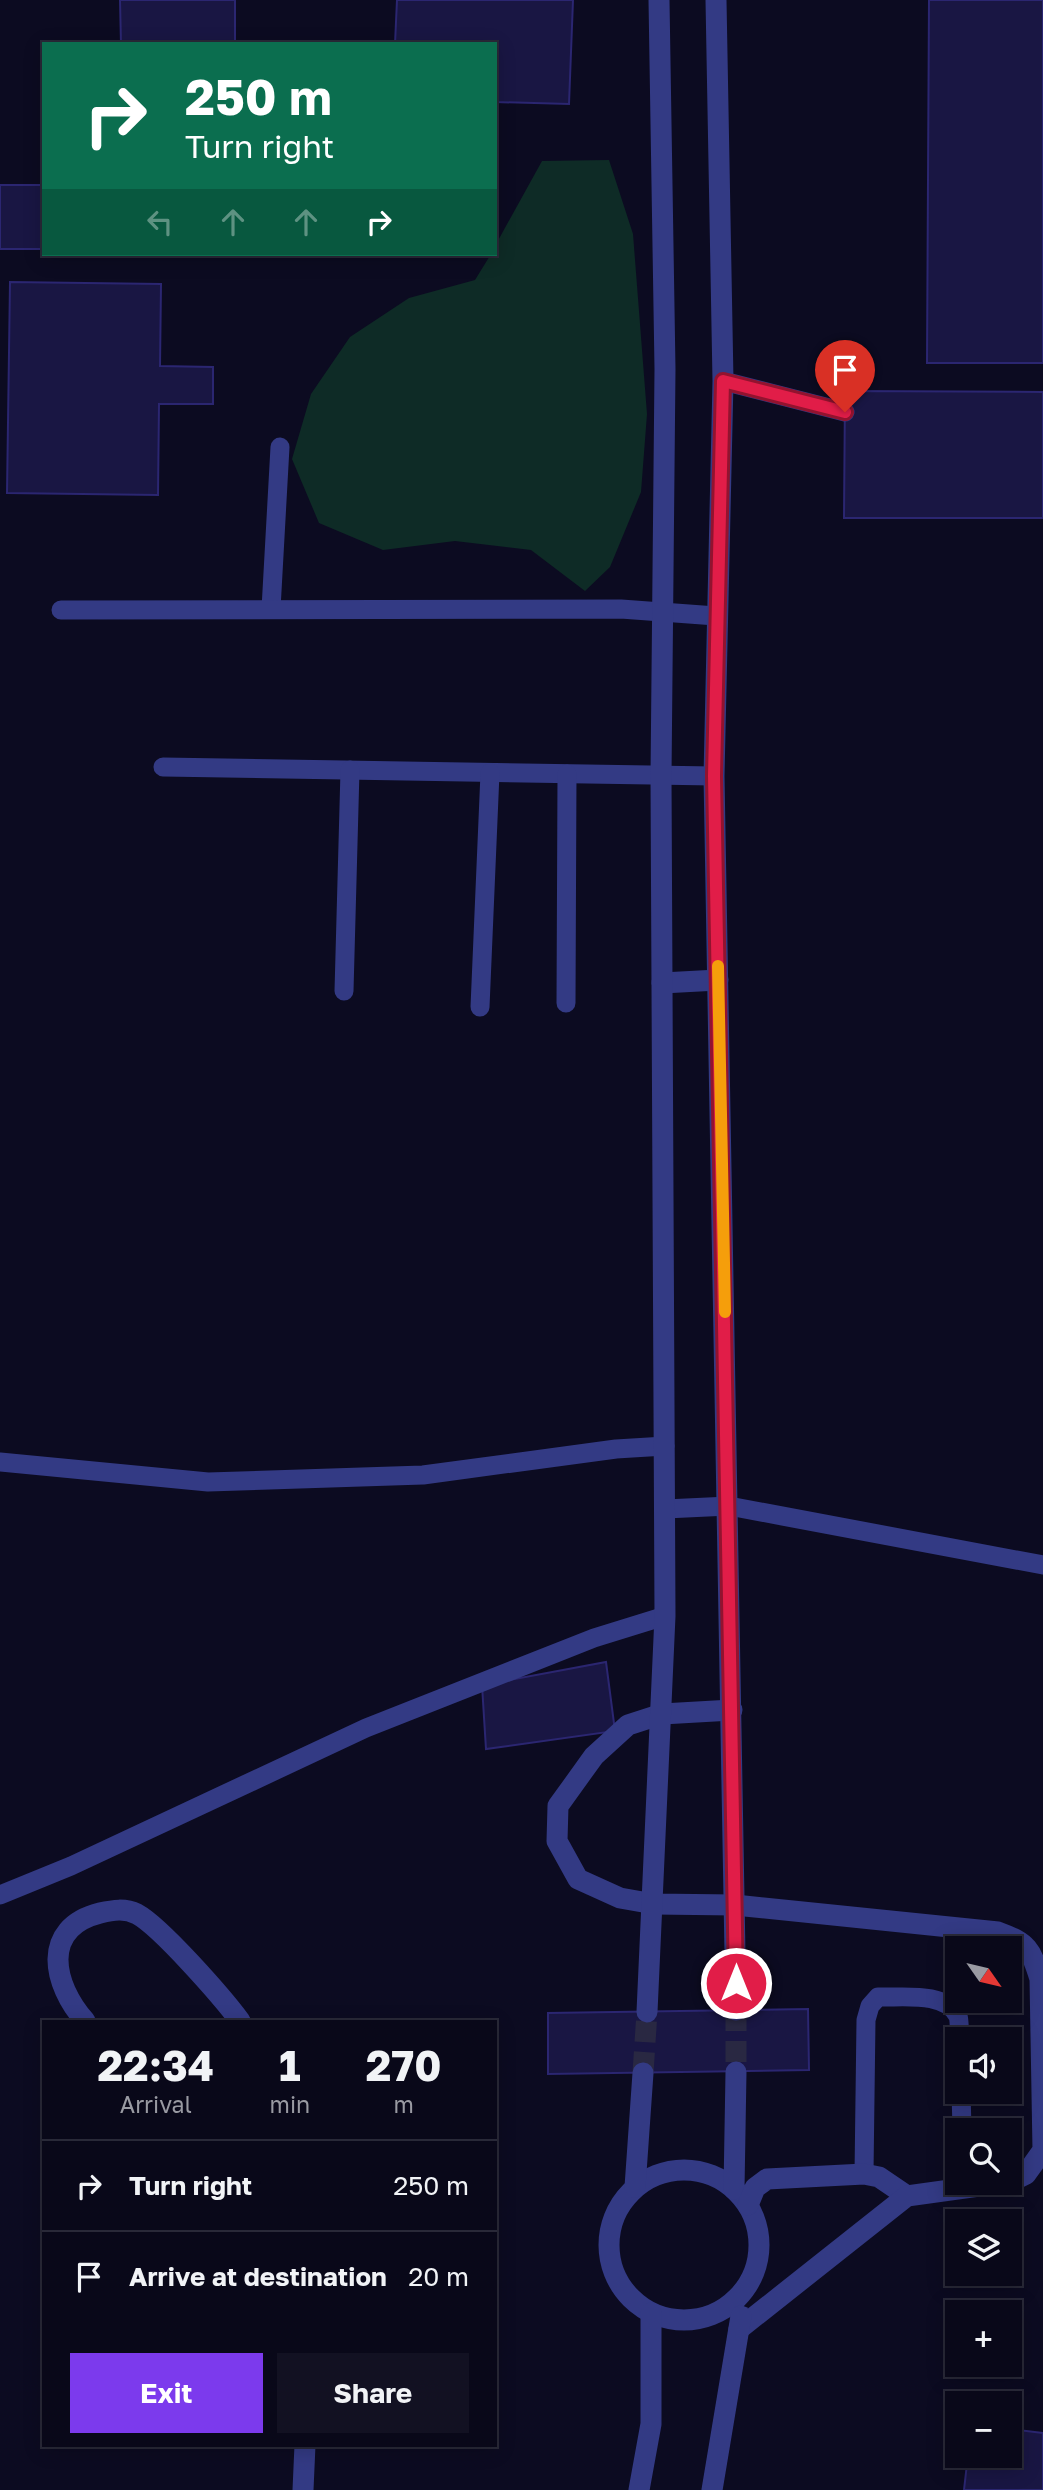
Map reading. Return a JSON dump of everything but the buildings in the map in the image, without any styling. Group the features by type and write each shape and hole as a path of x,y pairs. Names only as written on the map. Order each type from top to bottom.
{"street":[{"path":"647,2011 666,1616 661,776 665,369 659,0"},
{"path":"716,0 723,381 714,776 736,2010"},
{"path":"662,983 718,980"},
{"path":"732,1710 662,1714 628,1725 594,1756 558,1806 557,1841 578,1879 620,1898 654,1904 735,1905 998,1932 1022,1940 1033,1955 1040,1979 1043,2150 1022,2176"},
{"path":"84,2020 66,1997 57,1970 58,1948 71,1928 93,1914 116,1909 136,1913 160,1932 239,2020"},
{"path":"736,2072 741,2197"},
{"path":"635,2187 643,2073"},
{"path":"696,2171 716,2177 741,2197 757,2225 759,2246 756,2268 746,2287 732,2303 693,2320 672,2320 651,2314 633,2301 619,2285 611,2265 608,2244 612,2223 621,2203 635,2187 664,2173 696,2171"},
{"path":"741,2197 767,2179 864,2175 879,2177 907,2196"},
{"path":"739,2329 907,2196 945,2189"},
{"path":"712,2490 746,2287"},
{"path":"639,2490 651,2424 651,2314"},
{"path":"303,2490 306,2447"}],"lane":[{"path":"723,381 845,412"},
{"path":"271,609 280,447"},
{"path":"61,610 662,610 716,616"},
{"path":"163,767 714,776"},
{"path":"344,991 350,770"},
{"path":"480,1007 490,773"},
{"path":"566,1003 567,774"},
{"path":"0,1462 208,1482 423,1475 616,1449 664,1446"},
{"path":"665,1508 729,1506 1043,1565"},
{"path":"0,1895 71,1866 366,1728 594,1638 666,1616"},
{"path":"864,2175 866,2020 870,2006 878,1997 925,1998 946,2003 959,2017 959,2027"}],"green space":[{"path":"609,160 633,234 647,414 641,492 610,567 585,591 531,550 455,541 383,550 319,523 292,459 311,394 350,337 409,298 475,280 490,256 497,256 497,242 542,161"}],"tunnel":[{"path":"736,2010 736,2072"},
{"path":"643,2073 647,2012"}],"slow traffic":[{"path":"718,966 725,1312"}],"route":[{"path":"736,1983 714,776 723,381 845,412"}]}
